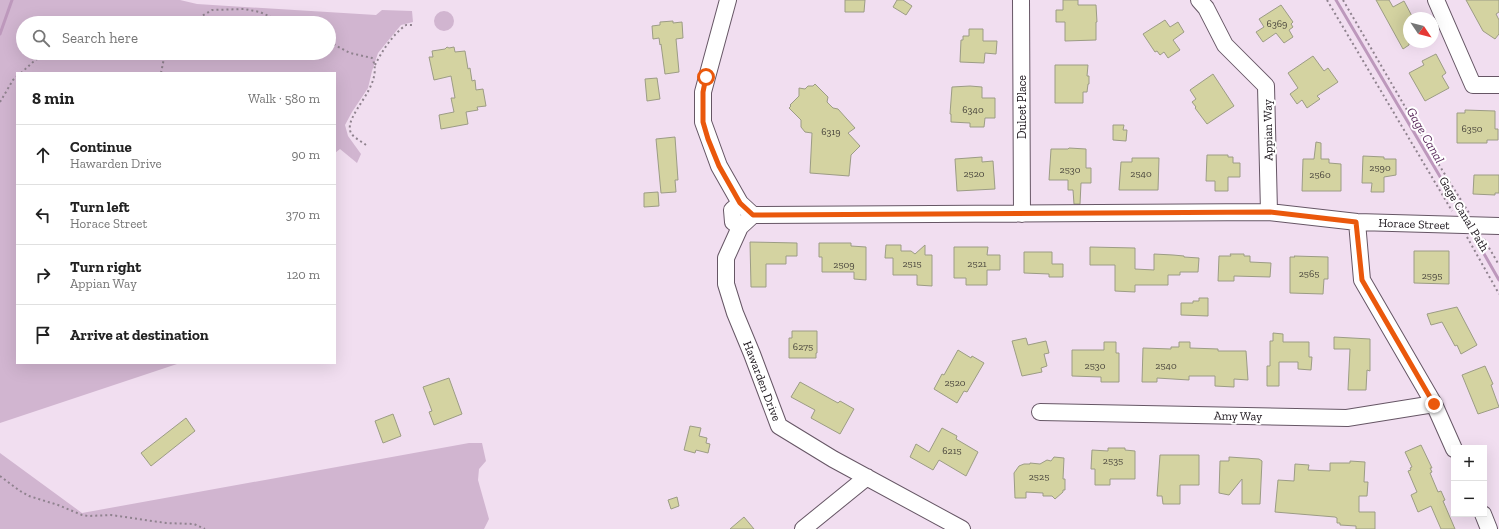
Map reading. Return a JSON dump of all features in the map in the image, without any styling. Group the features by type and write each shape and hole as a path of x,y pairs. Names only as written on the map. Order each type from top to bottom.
{"street":[{"path":"728,0 703,92 703,122 719,166 740,203 753,215"},
{"name":"Dulcet Place","path":"1021,0 1022,214"},
{"name":"Appian Way","path":"1199,0 1206,8 1225,45 1266,86 1270,212"},
{"path":"1436,0 1473,85 1499,85"},
{"path":"740,203 732,210 734,222 740,227"},
{"name":"Horace Street","path":"753,215 1270,212 1356,222 1499,226"},
{"name":"Hawarden Drive","path":"753,215 740,227 726,258 726,284 734,313 752,354 779,426 793,436 962,529"},
{"path":"1356,222 1362,280 1434,404 1452,445"},
{"name":"Amy Way","path":"1040,412 1347,418 1434,404"},
{"path":"803,529 867,477"},
{"path":"1484,517 1489,529"}],"path":[{"name":"Gage Canal Path","path":"1327,0 1469,226 1499,265"},
{"name":"Gage Canal Path","path":"1343,0 1436,160 1469,226 1499,294"},
{"path":"202,16 212,10 244,9 260,12 269,16"},
{"path":"366,144 351,134 351,119 370,90 375,65 380,55 400,29 406,25 413,25"},
{"path":"336,46 350,53 372,58 375,65"},
{"path":"22,72 37,60"},
{"path":"161,72 164,60"},
{"path":"0,102 16,77"},
{"path":"0,476 29,496 58,505 82,515 111,515 166,523 194,524 205,529"}],"shaded area":[{"path":"0,0 180,0 197,4 376,15 382,10 412,11 413,22 401,25 378,53 368,88 345,125 348,136 361,154 357,163 340,149 336,152 336,72 16,72 16,364 177,364 0,423"},
{"path":"444,11 451,14 454,21 451,28 444,31 437,28 434,21 437,14"},
{"path":"469,443 482,443 486,461 479,469 478,480 489,519 484,529 0,529 0,453 82,513"}],"building":[{"path":"845,0 865,0 864,12 845,12"},
{"path":"897,0 903,0 912,6 906,15 893,7"},
{"path":"1063,0 1078,0 1078,5 1096,5 1096,40 1065,41 1065,22 1056,22 1056,10 1063,10"},
{"path":"1376,0 1389,0 1393,7 1404,1 1410,12 1403,12 1403,48 1404,48 1403,49"},
{"path":"1466,0 1499,0 1499,12 1496,14 1499,20 1499,34 1495,39 1483,31"},
{"path":"1281,5 1293,22 1291,24 1293,27 1289,30 1293,37 1284,43 1276,33 1263,42 1256,32 1264,27 1259,19"},
{"path":"1165,20 1170,27 1178,22 1184,32 1173,40 1180,50 1168,58 1164,52 1160,55 1157,51 1155,52 1143,34"},
{"path":"673,21 673,23 682,22 683,38 676,39 679,72 665,74 661,44 660,45 659,38 653,39 652,26 660,25 660,22"},
{"path":"969,29 983,29 983,41 997,41 996,54 985,53 984,63 960,62 961,40 963,40 963,36 969,36"},
{"path":"447,47 454,47 455,52 465,51 472,81 475,80 476,90 483,89 486,106 477,107 478,110 466,112 468,124 441,129 439,115 454,112 451,98 455,98 451,76 434,80 429,57 433,57 432,51 445,49"},
{"path":"1436,54 1446,73 1442,76 1449,88 1425,101 1409,73 1424,65 1422,61"},
{"path":"1313,56 1324,71 1328,68 1338,82 1317,96 1320,99 1307,108 1302,100 1297,104 1290,94 1298,88 1288,73"},
{"path":"1055,65 1088,65 1087,76 1089,76 1089,84 1087,92 1083,92 1083,103 1055,103"},
{"path":"1213,74 1234,106 1207,124 1192,102 1196,99 1190,90"},
{"path":"657,78 660,99 647,101 645,79"},
{"path":"815,84 828,97 827,102 833,108 838,109 855,128 848,133 860,146 851,155 849,176 810,173 812,133 805,132 801,127 801,120 789,108 799,96 799,88 805,89 808,86 813,86"},
{"path":"952,87 982,87 982,98 995,98 995,118 985,118 984,127 970,127 970,123 951,122 950,114"},
{"path":"1465,110 1495,111 1495,129 1498,129 1498,140 1487,140 1487,143 1457,143 1457,113 1465,113"},
{"path":"1113,125 1124,125 1123,130 1127,130 1126,141 1113,140"},
{"path":"675,137 678,180 675,180 676,192 661,193 656,139"},
{"path":"1316,142 1321,143 1321,159 1329,159 1329,163 1341,164 1341,191 1302,191 1303,159 1314,159"},
{"path":"1051,149 1086,149 1086,168 1091,168 1091,183 1081,183 1080,204 1074,204 1073,190 1068,190 1068,180 1049,180"},
{"path":"1207,155 1228,155 1228,157 1233,157 1233,163 1240,163 1240,177 1228,177 1228,191 1215,191 1215,181 1206,181"},
{"path":"1363,156 1396,159 1396,175 1384,177 1384,192 1371,192 1372,183 1362,183"},
{"path":"982,157 982,162 993,161 995,189 957,191 955,159"},
{"path":"1132,158 1159,158 1158,190 1119,190 1121,162 1132,162"},
{"path":"1474,175 1499,175 1499,193 1495,193 1495,195 1473,194"},
{"path":"658,192 659,206 644,207 644,193"},
{"path":"750,242 797,243 797,256 786,256 786,264 766,264 766,287 751,287"},
{"path":"819,243 851,243 851,246 866,247 866,280 854,279 854,272 822,272 822,257 819,257"},
{"path":"886,245 901,245 901,251 911,251 915,254 925,245 925,255 932,255 932,286 917,285 917,275 893,275 893,258 885,258"},
{"path":"954,247 988,247 987,255 1000,255 1000,270 987,270 987,285 966,285 966,278 954,278"},
{"path":"1090,247 1135,248 1135,269 1154,270 1154,254 1199,258 1198,272 1180,272 1180,275 1168,275 1168,285 1135,285 1135,292 1115,291 1115,265 1090,265"},
{"path":"1414,251 1449,251 1449,284 1414,283"},
{"path":"1024,252 1052,252 1052,264 1063,264 1063,277 1049,277 1049,274 1024,273"},
{"path":"1230,254 1244,254 1244,256 1250,256 1250,262 1271,263 1270,277 1234,276 1234,281 1218,281 1219,256 1231,256"},
{"path":"1294,256 1328,257 1328,279 1324,279 1323,294 1290,293 1290,257 1295,257"},
{"path":"1199,298 1208,298 1208,316 1181,315 1181,303 1193,303 1193,301 1199,301"},
{"path":"1457,307 1477,345 1461,354 1442,322 1431,325 1427,314"},
{"path":"792,331 817,331 816,358 789,358 789,338 792,338"},
{"path":"1273,333 1283,334 1283,342 1309,342 1309,357 1312,357 1311,370 1298,369 1298,362 1279,362 1279,386 1267,386 1267,366 1270,366 1270,341 1273,341"},
{"path":"1334,337 1370,339 1370,371 1367,370 1366,390 1348,390 1350,349 1334,349"},
{"path":"1026,338 1028,345 1046,341 1049,353 1044,354 1047,366 1041,368 1042,372 1022,376 1012,341"},
{"path":"1104,342 1116,342 1116,353 1119,353 1119,382 1101,382 1101,377 1072,376 1072,350 1104,350"},
{"path":"1179,342 1190,342 1190,348 1218,349 1218,351 1246,351 1248,380 1234,379 1234,387 1215,386 1215,376 1189,376 1189,380 1157,378 1157,382 1142,382 1143,348 1171,349 1171,347 1179,347"},
{"path":"958,350 971,358 972,356 984,363 967,392 964,391 957,403 934,389"},
{"path":"1485,366 1493,384 1491,385 1499,407 1478,414 1462,375"},
{"path":"449,378 462,414 434,425 429,412 432,411 423,387"},
{"path":"800,382 838,403 840,401 854,409 840,434 811,418 815,410 791,397"},
{"path":"393,414 401,436 383,443 375,421"},
{"path":"186,418 195,431 151,466 141,453"},
{"path":"690,426 701,428 699,436 707,438 706,443 710,444 708,453 696,450 695,453 684,450"},
{"path":"942,428 957,436 956,439 978,452 966,476 939,460 933,470 910,457 916,444 929,452"},
{"path":"1421,445 1432,468 1430,468 1432,472 1430,473 1438,492 1441,491 1445,500 1443,501 1455,529 1441,529 1431,506 1418,512 1411,495 1417,492 1408,471 1411,470 1410,468 1412,467 1405,452"},
{"path":"1108,448 1125,448 1125,450 1135,451 1135,479 1110,479 1110,485 1095,485 1095,469 1091,469 1092,450 1108,451"},
{"path":"1160,455 1199,455 1199,485 1180,485 1180,504 1163,504 1162,496 1157,496"},
{"path":"1054,457 1064,458 1063,479 1065,479 1065,490 1063,490 1063,492 1055,499 1052,496 1043,496 1043,493 1026,492 1026,498 1015,498 1014,473 1019,466 1030,463 1040,464 1047,460 1051,461"},
{"path":"1229,457 1259,459 1262,461 1260,504 1242,504 1242,479 1229,495 1219,493 1220,461 1229,461"},
{"path":"1350,461 1365,462 1364,482 1368,482 1367,496 1359,496 1359,512 1375,512 1375,529 1356,529 1356,526 1340,525 1340,523 1337,523 1337,518 1335,517 1275,512 1278,480 1294,481 1295,464 1309,465 1308,470 1330,471 1330,463 1350,463"},
{"path":"677,497 679,506 671,509 668,500"},
{"path":"744,517 754,529 730,529"}],"waterway":[{"path":"0,34 12,0"},
{"name":"Gage Canal","path":"1336,0 1465,219"},
{"name":"Gage Canal","path":"1471,231 1499,280"}],"route":[{"path":"706,77 703,92 703,122 708,139 719,166 740,203 753,215 1270,212 1356,222 1362,280 1434,404"}]}
